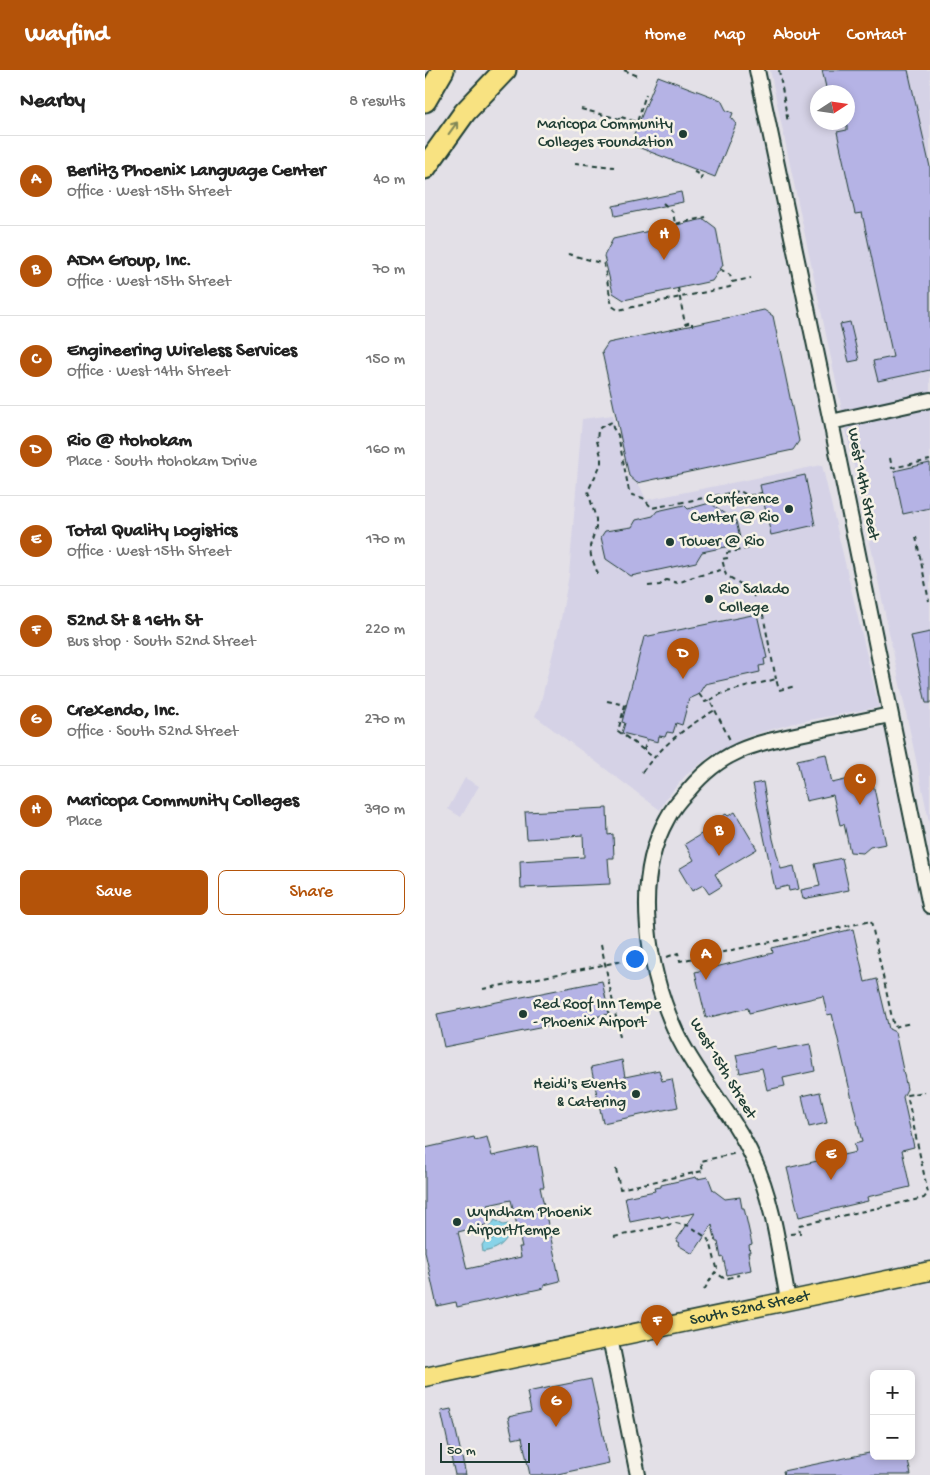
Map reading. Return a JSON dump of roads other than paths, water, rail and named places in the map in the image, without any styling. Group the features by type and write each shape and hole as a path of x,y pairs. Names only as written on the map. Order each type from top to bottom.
{"highway":[{"path":"425,101 443,70"},
{"path":"425,168 465,112 505,70"}],"main road":[{"name":"South 52nd Street","path":"425,1377 930,1271"}],"street":[{"name":"West 14th Street","path":"757,70 930,906"},
{"path":"831,422 930,400"},
{"name":"West 15th Street","path":"788,1300 767,1192 745,1141 699,1073 676,1032 664,1000 651,949 648,926 647,894 650,865 667,818 698,778 717,763 739,751 770,741 890,716"},
{"path":"610,1338 638,1475"}],"water":[{"path":"495,1220 503,1225 508,1224 510,1233 499,1246 483,1252 482,1245 485,1241 496,1238 488,1230"}],"place":[{"name":"Maricopa Community Colleges Foundation","path":"683,134"},
{"name":"Maricopa Community Colleges","path":"664,260"},
{"name":"Conference Center @ Rio","path":"789,509"},
{"name":"Tower @ Rio","path":"670,542"},
{"name":"Rio Salado College","path":"709,599"},
{"name":"Rio @ Hohokam","path":"683,679"},
{"name":"Engineering Wireless Services","path":"860,805"},
{"name":"ADM Group, Inc.","path":"719,856"},
{"name":"Berlitz Phoenix Language Center","path":"706,980"},
{"name":"Red Roof Inn Tempe - Phoenix Airport","path":"523,1014"},
{"name":"Heidi's Events & Catering","path":"636,1094"},
{"name":"Total Quality Logistics","path":"831,1180"},
{"name":"Wyndham Phoenix Airport/Tempe","path":"457,1222"},
{"name":"52nd St & 16th St","path":"657,1346"},
{"name":"Crexendo, Inc.","path":"556,1427"}]}
